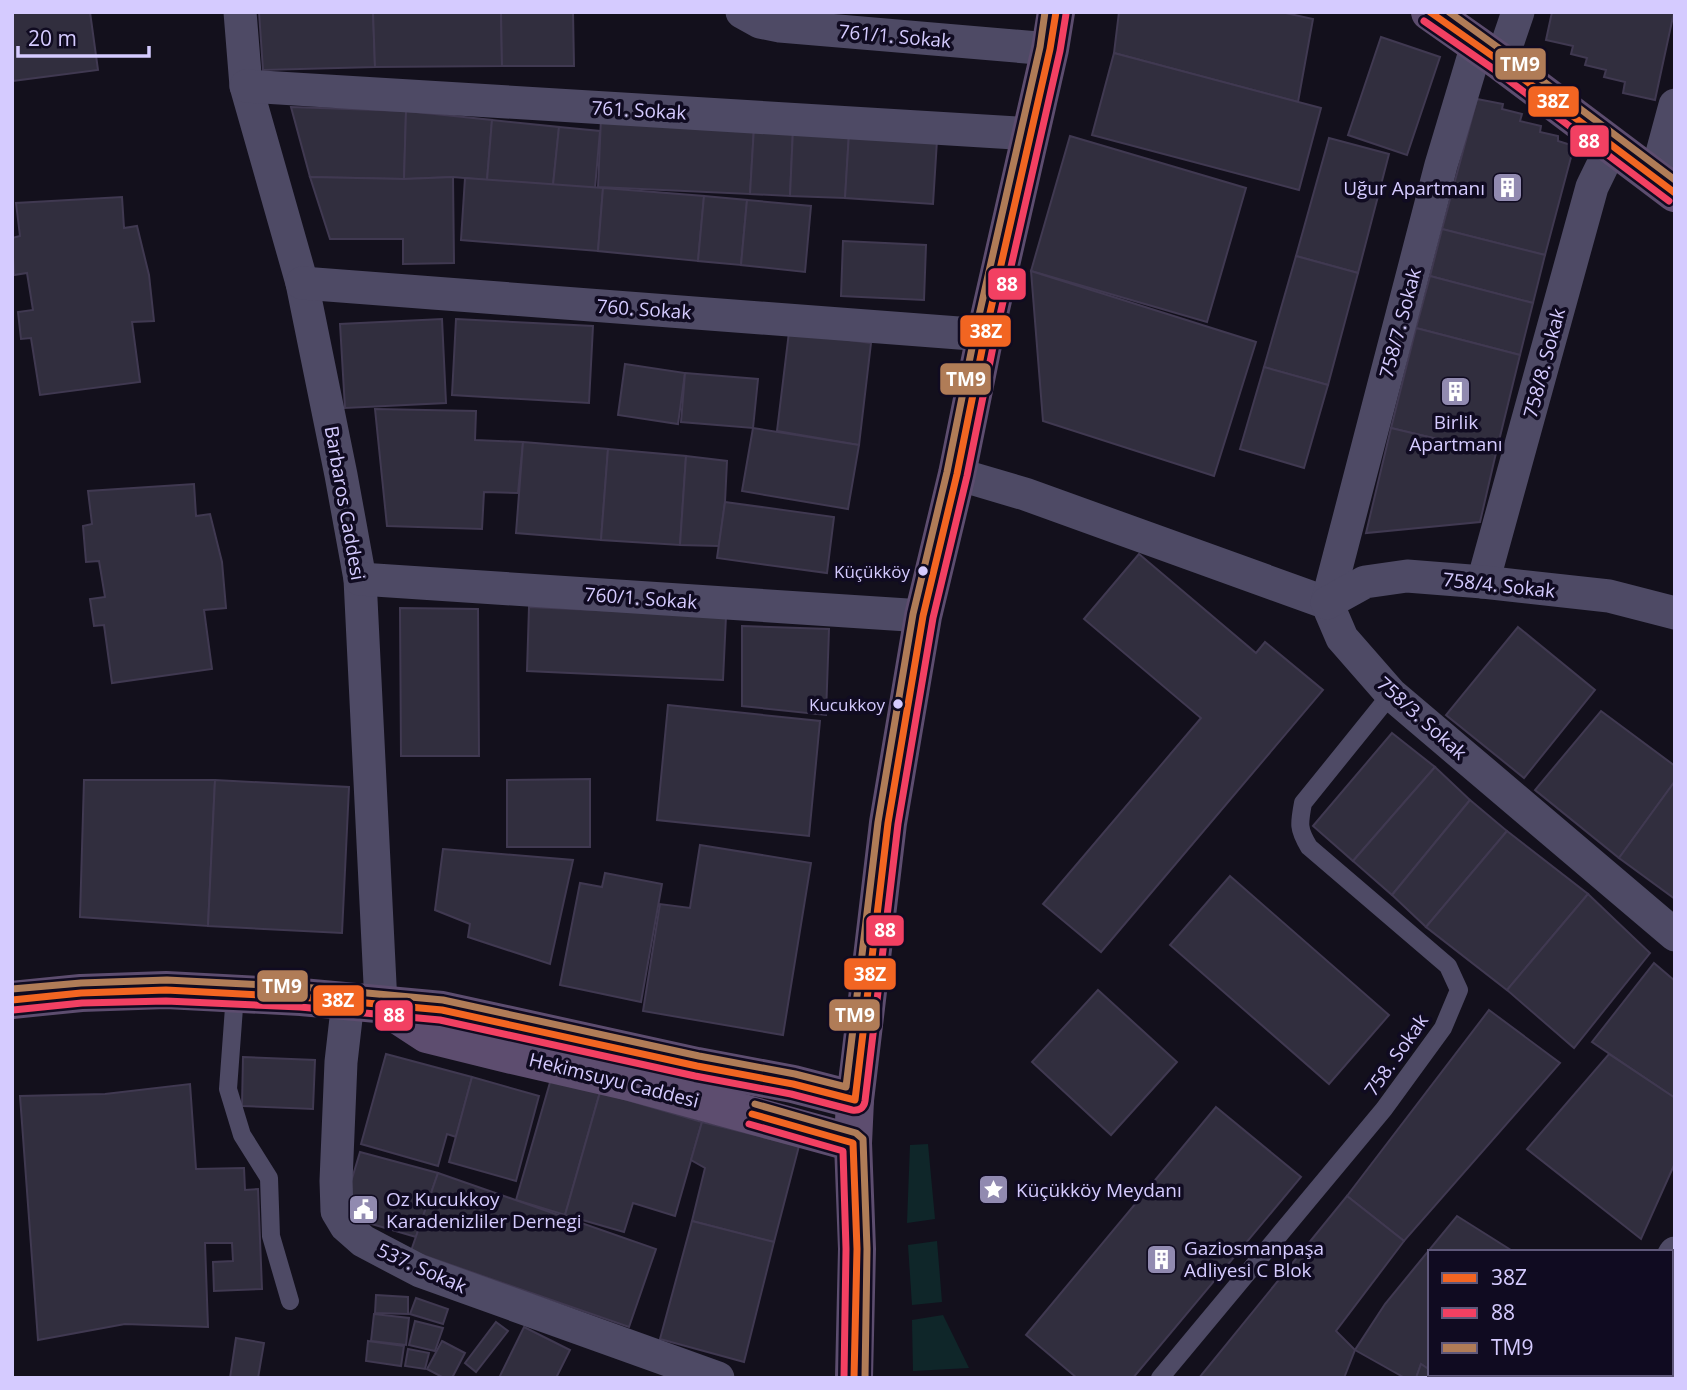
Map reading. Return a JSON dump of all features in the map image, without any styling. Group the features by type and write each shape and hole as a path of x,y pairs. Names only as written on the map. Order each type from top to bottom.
{"main road":[{"path":"1430,12 1489,53 1665,186"},
{"path":"854,1378 857,1249 853,1143 855,1100 888,822 923,616 957,474 1053,30"},
{"name":"Hekimsuyu Caddesi","path":"12,1000 81,993 166,990 442,1010 696,1066 793,1084 855,1100"},
{"name":"Hekimsuyu Caddesi","path":"365,1003 427,1034 629,1082 853,1143"}],"street":[{"name":"Barbaros Caddesi","path":"240,12 246,86 302,283 360,579 365,1003"},
{"name":"761/1. Sokak","path":"743,12 760,22 780,26 1053,30"},
{"name":"758/7. Sokak","path":"1327,603 1441,165 1489,53 1518,12"},
{"name":"761. Sokak","path":"246,86 1032,134"},
{"path":"1665,186 1675,105"},
{"name":"758/8. Sokak","path":"1483,582 1592,187 1612,146"},
{"name":"760. Sokak","path":"302,283 985,335"},
{"path":"957,474 1025,494 1327,603"},
{"name":"758/4. Sokak","path":"1327,603 1365,582 1407,576 1609,596 1675,613"},
{"name":"760/1. Sokak","path":"360,579 923,616"},
{"name":"758/3. Sokak","path":"1327,603 1342,638 1391,694 1675,935"},
{"name":"537. Sokak","path":"365,1003 341,1062 336,1181 337,1211 346,1226 363,1241 420,1271 718,1378"}],"lane":[{"name":"758. Sokak","path":"1160,1378 1384,1109 1443,1028 1459,990 1448,966 1309,848 1299,823 1303,803 1391,694"},
{"path":"234,993 228,1089 242,1135 269,1178 271,1236 290,1301"}],"green space":[{"path":"928,1144 935,1219 907,1223 910,1145"},
{"path":"937,1241 942,1302 912,1305 908,1245"},
{"path":"943,1315 969,1368 913,1371 912,1320"}],"building":[{"path":"12,12 90,12 98,70 12,81"},
{"path":"259,12 373,12 375,67 263,70"},
{"path":"373,12 501,12 502,66 375,67"},
{"path":"501,12 573,12 574,66 502,66"},
{"path":"1119,12 1281,12 1313,19 1298,102 1114,53"},
{"path":"1552,12 1674,12 1655,100 1623,93 1625,82 1604,77 1606,70 1585,65 1587,58 1571,54 1573,46 1546,40"},
{"path":"1381,37 1440,57 1407,155 1348,135"},
{"path":"1114,53 1321,108 1299,190 1092,135"},
{"name":"Uğur Apartmanı","path":"1477,99 1503,104 1502,109 1522,114 1520,121 1541,126 1540,132 1558,136 1558,141 1574,146 1545,255 1442,229"},
{"path":"291,107 406,111 404,179 310,177"},
{"path":"406,111 492,120 487,180 453,177 404,179"},
{"path":"601,118 754,127 750,194 598,187"},
{"path":"492,120 559,127 553,185 487,180"},
{"path":"559,127 600,131 595,188 553,185"},
{"path":"754,127 793,129 790,196 750,194"},
{"path":"793,129 849,133 845,198 790,196"},
{"path":"849,133 937,140 933,204 845,198"},
{"path":"1070,136 1246,188 1207,322 1031,271"},
{"path":"1329,138 1389,154 1358,273 1296,256"},
{"path":"310,177 453,177 454,263 403,264 403,239 330,239"},
{"path":"465,178 603,188 598,251 461,240"},
{"path":"603,188 704,196 698,261 598,251"},
{"path":"704,196 747,200 741,265 698,261"},
{"path":"122,197 124,228 137,226 149,275 154,321 132,322 140,382 40,395 31,338 21,339 18,312 33,310 27,273 14,275 12,238 20,236 16,203"},
{"path":"747,200 811,206 805,272 741,265"},
{"path":"1442,229 1545,255 1533,303 1430,276"},
{"path":"843,241 926,245 924,300 841,296"},
{"path":"1296,256 1358,273 1328,385 1264,367"},
{"path":"1031,271 1256,342 1214,476 1043,421"},
{"path":"1430,276 1533,303 1520,355 1416,328"},
{"path":"442,319 446,403 345,408 340,324"},
{"path":"456,319 593,326 589,403 452,395"},
{"name":"Birlik Apartmanı","path":"1416,328 1520,355 1496,453 1391,428"},
{"path":"789,332 871,343 859,445 777,431"},
{"path":"625,364 685,373 678,424 618,415"},
{"path":"1264,367 1328,385 1304,468 1240,449"},
{"path":"685,373 758,379 753,428 681,422"},
{"path":"375,409 476,411 475,440 523,442 518,493 484,492 482,529 387,526"},
{"path":"753,428 859,445 848,509 742,491"},
{"path":"1391,428 1496,453 1480,522 1366,533"},
{"path":"523,442 608,449 601,540 516,533"},
{"path":"608,449 686,456 680,545 601,540"},
{"path":"686,456 727,461 719,546 680,545"},
{"path":"194,484 196,516 210,514 222,562 226,608 204,610 212,669 112,683 104,625 94,626 90,599 105,597 99,561 86,562 83,526 92,524 88,491"},
{"path":"725,502 834,517 827,573 717,558"},
{"path":"1139,554 1256,653 1265,642 1323,690 1101,952 1043,904 1201,718 1084,619"},
{"path":"529,607 726,616 723,680 527,671"},
{"path":"400,608 478,609 479,756 401,756"},
{"path":"742,626 829,629 826,715 742,706"},
{"path":"1518,627 1595,690 1524,778 1446,715"},
{"path":"668,705 820,721 809,836 657,820"},
{"path":"1601,711 1675,766 1675,781 1619,858 1535,790"},
{"path":"1392,733 1435,767 1353,861 1313,826"},
{"path":"1435,767 1470,800 1392,895 1353,861"},
{"path":"590,779 590,847 507,847 507,780"},
{"path":"84,780 215,780 208,926 80,917"},
{"path":"215,780 349,787 342,933 208,926"},
{"path":"1675,781 1675,899 1619,858"},
{"path":"1470,800 1507,831 1426,927 1392,895"},
{"path":"1507,831 1588,894 1507,990 1426,927"},
{"path":"700,845 811,863 783,1035 643,1011 660,904 690,908"},
{"path":"443,849 573,860 550,964 468,937 470,924 435,910"},
{"path":"605,873 662,884 641,1002 560,985 580,883 602,887"},
{"path":"1230,876 1389,1015 1329,1084 1170,945"},
{"path":"1588,894 1650,953 1574,1048 1507,990"},
{"path":"1654,963 1675,981 1675,1098 1592,1042"},
{"path":"1098,990 1177,1062 1111,1135 1032,1062"},
{"path":"1489,1010 1560,1063 1404,1241 1347,1196"},
{"path":"386,1054 472,1077 456,1137 447,1134 438,1166 361,1144"},
{"path":"1609,1054 1675,1098 1675,1163 1641,1239 1527,1149"},
{"path":"243,1057 315,1060 313,1109 242,1106"},
{"path":"472,1077 539,1096 516,1181 449,1162"},
{"path":"551,1079 600,1092 565,1215 516,1200"},
{"path":"190,1084 196,1169 244,1168 245,1190 258,1189 262,1289 214,1291 213,1262 233,1261 232,1243 205,1243 208,1327 125,1324 38,1340 20,1096 105,1094"},
{"path":"600,1092 702,1122 675,1216 633,1203 624,1232 565,1215"},
{"name":"Gaziosmanpaşa Adliyesi C Blok","path":"1216,1107 1301,1177 1133,1378 1077,1378 1026,1335"},
{"path":"702,1122 799,1146 774,1242 692,1221 705,1168 691,1160"},
{"path":"360,1152 438,1173 416,1237 341,1215"},
{"path":"438,1173 656,1249 629,1327 411,1251"},
{"path":"1347,1196 1404,1241 1336,1331 1355,1350 1344,1378 1199,1378"},
{"path":"1457,1216 1511,1250 1429,1250"},
{"path":"692,1221 774,1242 744,1362 660,1339"},
{"path":"1428,1251 1428,1369 1421,1364 1416,1378 1405,1378 1355,1350 1385,1304"},
{"path":"376,1295 408,1297 408,1314 375,1313"},
{"path":"416,1298 448,1309 443,1324 410,1314"},
{"path":"1675,1300 1675,1372 1673,1372"},
{"path":"374,1314 409,1318 406,1345 371,1341"},
{"path":"415,1321 443,1328 435,1351 409,1345"},
{"path":"496,1322 508,1331 476,1372 465,1363"},
{"path":"524,1327 570,1350 556,1378 499,1378"},
{"path":"236,1338 264,1343 258,1378 230,1378"},
{"path":"368,1341 404,1346 401,1366 366,1361"},
{"path":"442,1341 465,1353 452,1378 444,1378 427,1369"},
{"path":"408,1349 429,1353 425,1369 405,1366"},
{"path":"1421,1364 1428,1369 1428,1376 1442,1378 1416,1378"},
{"path":"1440,1376 1573,1376 1572,1378"},
{"path":"1660,1376 1663,1378 1637,1378"}],"transit line":[{"name":"TM9","path":"12,989 167,980 302,987 443,1000 846,1087 878,822 913,614 947,472 975,333 1040,47 1045,12"},
{"name":"38Z","path":"12,1000 81,993 166,990 301,997 442,1010 697,1066 793,1084 855,1100 888,823 923,616 957,474 1056,12"},
{"name":"38Z","path":"1430,12 1675,193"},
{"name":"TM9","path":"1449,12 1675,180"},
{"name":"88","path":"13,1010 82,1003 166,1001 300,1007 440,1020 695,1076 791,1094 852,1110 862,1107 865,1101 898,824 933,618 967,476 1066,14"},
{"name":"88","path":"1424,21 1495,70 1669,201"},
{"name":"TM9","path":"755,1104 856,1133 863,1139 867,1249 865,1378"},
{"name":"38Z","path":"752,1114 853,1143 857,1249 854,1378"},
{"name":"88","path":"749,1124 843,1151 846,1249 844,1378"}],"place":[{"name":"Uğur Apartmanı","path":"1508,188"},
{"name":"Birlik Apartmanı","path":"1456,391"},
{"name":"Küçükköy","path":"923,571"},
{"name":"Kucukkoy","path":"898,704"},
{"name":"Küçükköy Meydanı","path":"993,1190"},
{"name":"Oz Kucukkoy Karadenizliler Dernegi","path":"363,1210"},
{"name":"Gaziosmanpaşa Adliyesi C Blok","path":"1161,1259"}]}
